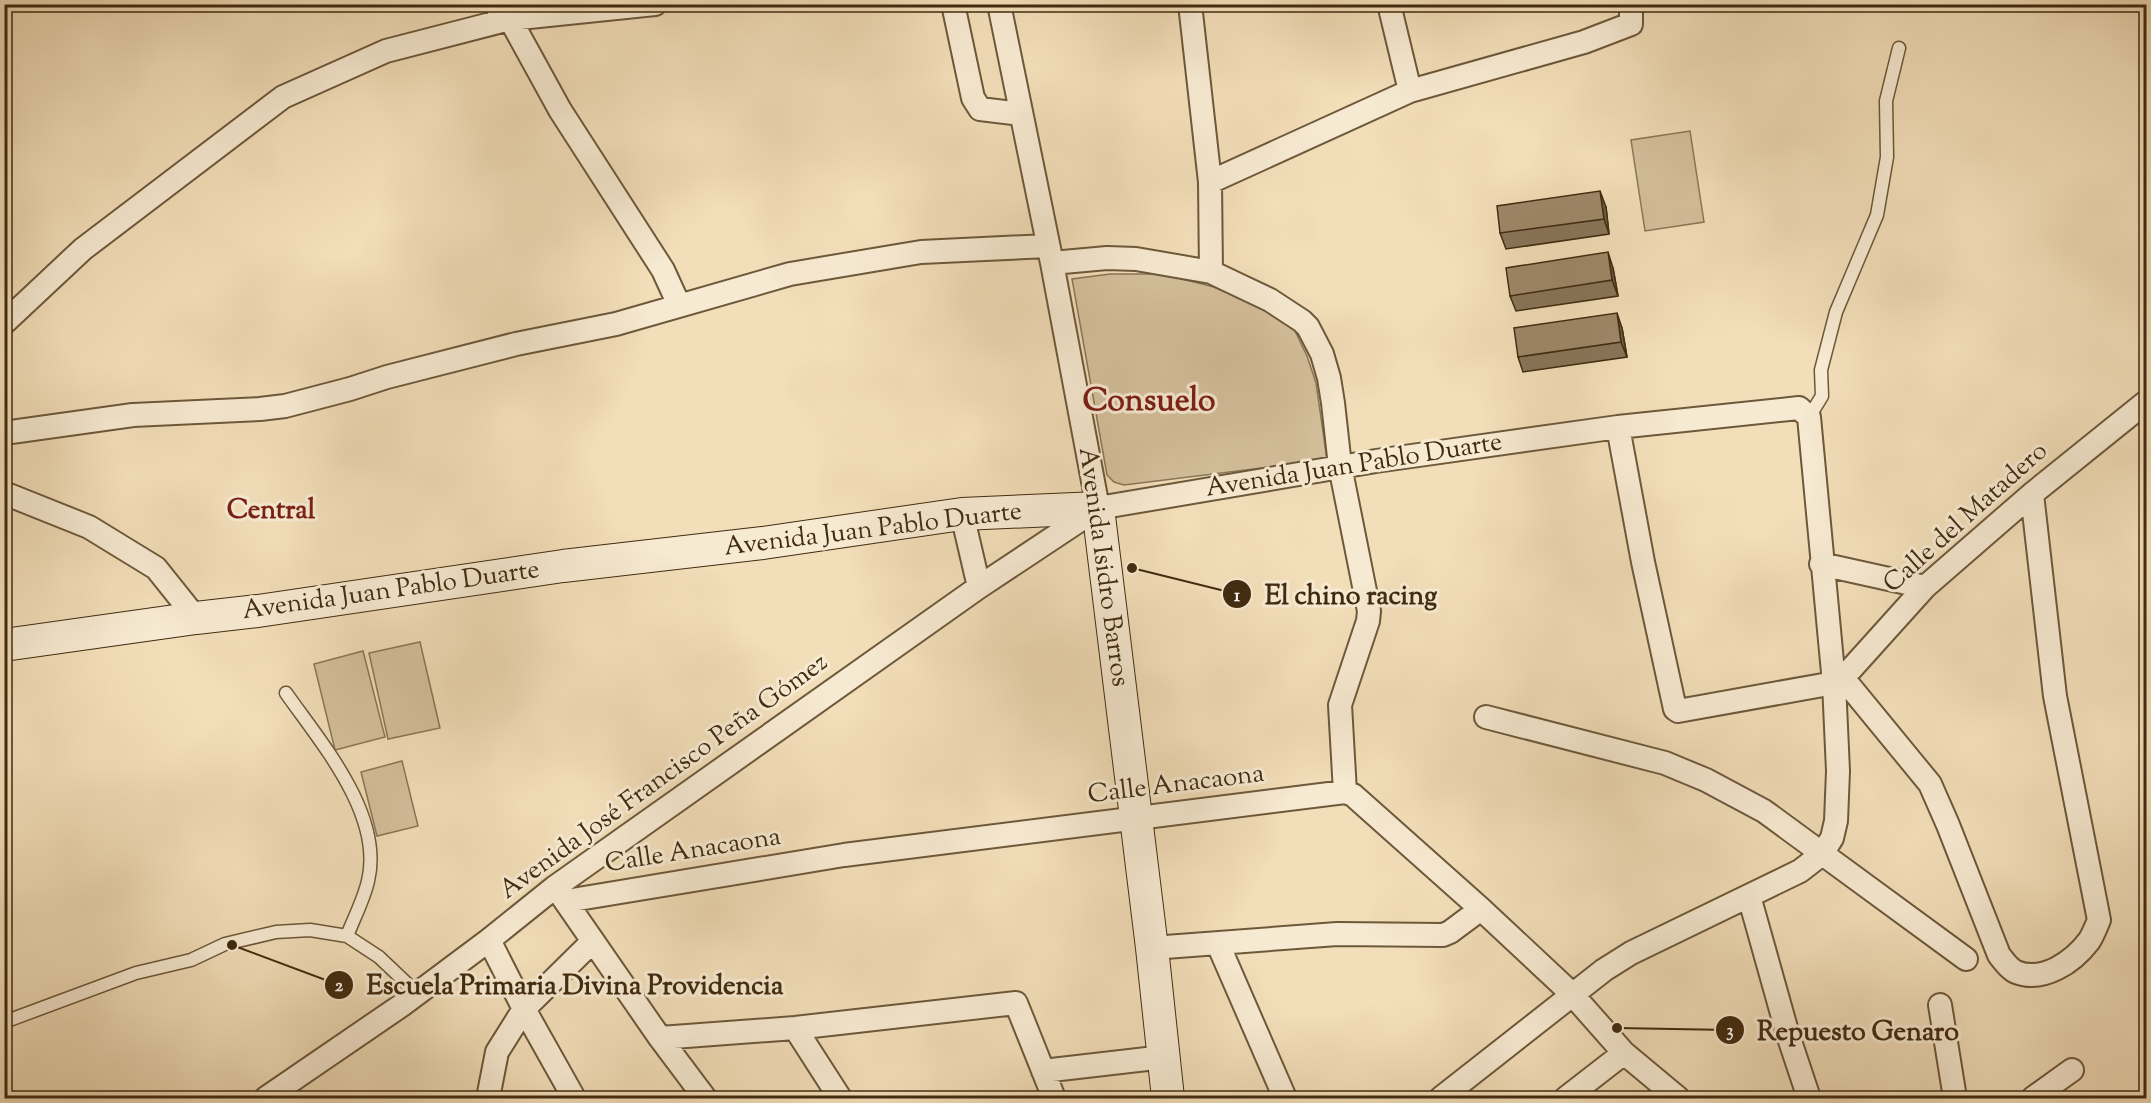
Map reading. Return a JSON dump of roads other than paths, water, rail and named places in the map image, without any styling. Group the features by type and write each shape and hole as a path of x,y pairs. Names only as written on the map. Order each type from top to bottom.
{"street":[{"path":"4,323 83,249 283,97 386,51 502,12 655,4"},
{"path":"953,4 973,98 980,109 1021,114"},
{"name":"Avenida Isidro Barros","path":"999,4 1098,508 1168,1098"},
{"path":"1190,4 1210,182 1211,272"},
{"path":"1389,4 1410,91"},
{"path":"1210,182 1410,91 1584,42 1631,24 1631,4"},
{"path":"502,12 560,110 663,270 680,305"},
{"path":"4,433 133,415 261,409 285,405 516,344 616,324 790,274 911,253 946,250 1136,259 1211,272 1270,300 1302,321 1312,334 1322,354 1329,378 1334,403 1340,466 1369,617 1340,705 1345,792 1353,795 1481,909 1572,994 1624,1053 1678,1098"},
{"name":"Calle del Matadero","path":"1837,683 1925,587 2032,494 2146,402"},
{"name":"Avenida Juan Pablo Duarte","path":"4,645 258,611 563,566 763,543 962,514 1098,508 1340,466 1618,427 1799,408 1809,417"},
{"path":"1441,1098 1572,994 1631,953 1800,871 1822,854 1832,838 1836,821 1838,771 1837,683 1821,564 1809,417"},
{"path":"1618,427 1645,573 1675,709 1678,711 1837,683"},
{"path":"4,494 89,527 156,568 196,618"},
{"path":"1837,683 1926,777 1948,825 1999,955 2014,972 2035,976 2058,968 2075,956 2090,940 2099,920 2055,696 2032,494"},
{"name":"Avenida José Francisco Peña Gómez","path":"266,1098 418,993 489,940 560,894 979,587 1098,508"},
{"path":"962,514 979,587"},
{"path":"1821,564 1925,587"},
{"path":"1486,717 1654,760 1706,780 1764,811 1966,959"},
{"name":"Calle Anacaona","path":"560,894 844,855 1345,792"},
{"path":"560,894 660,1038 705,1098"},
{"path":"1749,896 1788,1035 1809,1098"},
{"path":"1152,948 1336,934 1443,935 1481,909"},
{"path":"489,940 524,1009 574,1098"},
{"path":"488,1098 497,1052 524,1009 593,941"},
{"path":"1218,944 1285,1098"},
{"path":"660,1038 795,1028 1011,1002 1018,1005 1054,1098"},
{"path":"1940,1005 1955,1098"},
{"path":"795,1028 840,1098"},
{"path":"1566,1098 1624,1053"},
{"path":"1043,1071 1164,1057"},
{"path":"2032,1098 2072,1070"}],"lane":[{"path":"1809,417 1822,396 1821,370 1836,312 1878,215 1887,157 1886,101 1899,48"},
{"path":"286,693 352,790 366,824 371,854 368,880 347,936"},
{"path":"4,1022 136,973 191,960 225,944 276,932 310,930 347,936 379,957 418,993"}],"place":[{"name":"El chino racing","path":"1132,568"},
{"name":"Escuela Primaria Divina Providencia","path":"232,945"},
{"name":"Repuesto Genaro","path":"1617,1028"}],"district":[{"name":"Consuelo","path":"1149,402"},
{"name":"Central","path":"271,511"}]}
